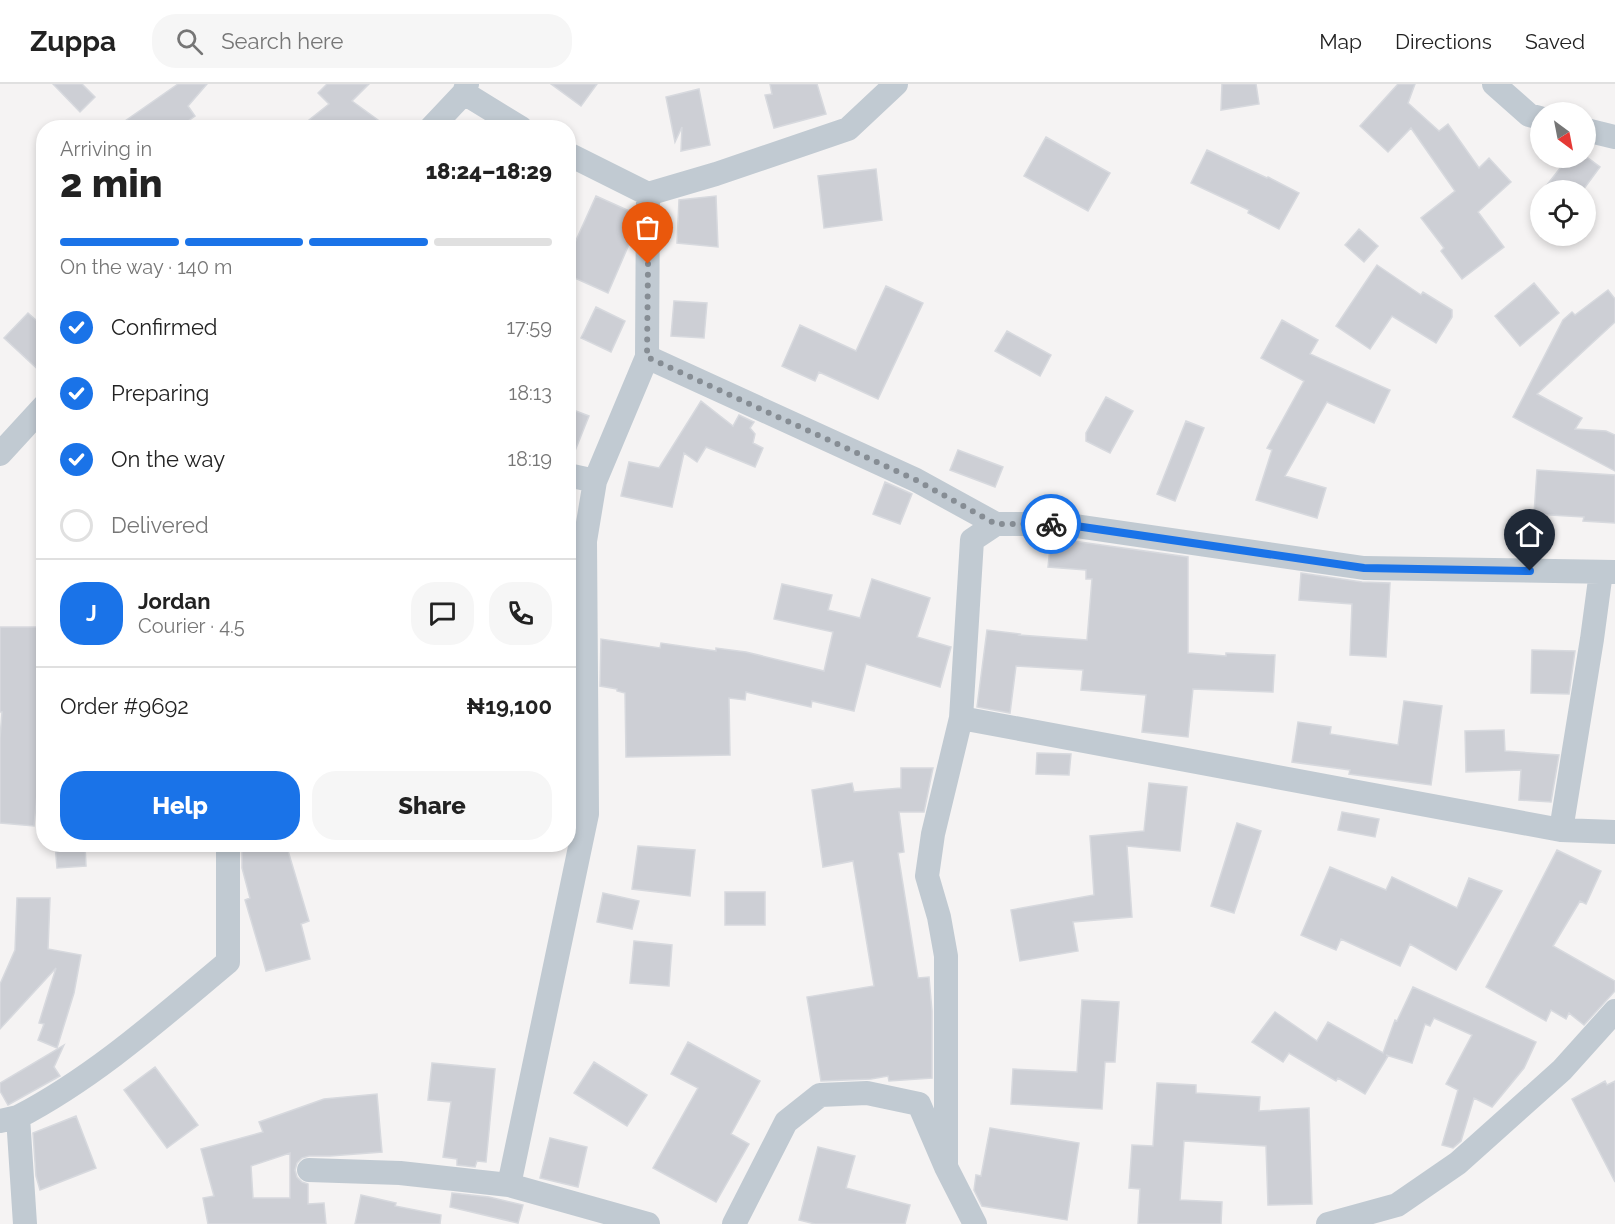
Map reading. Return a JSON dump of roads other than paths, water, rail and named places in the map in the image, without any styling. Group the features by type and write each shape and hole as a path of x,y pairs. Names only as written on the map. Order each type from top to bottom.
{"street":[{"path":"576,158 648,194 716,174 848,129 896,84"},
{"path":"1494,84 1530,115"},
{"path":"438,120 465,88 510,120"},
{"path":"1596,132 1615,137"},
{"path":"509,1185 587,814 585,542 595,481 647,357 648,194"},
{"path":"647,357 916,480 996,524 1062,524 1364,568 1608,572 1592,639 1561,830"},
{"path":"0,454 36,415"},
{"path":"576,477 595,481"},
{"path":"946,1167 946,956 939,917 927,876 933,834 961,718 972,540 996,524"},
{"path":"961,718 1561,830 1615,832"},
{"path":"25,1224 9,1119 44,1103 70,1086 156,1021 228,962 228,852"},
{"path":"1328,1224 1396,1205 1458,1163 1562,1070 1615,1011"},
{"path":"734,1224 786,1122 820,1095 867,1093 919,1104 946,1167 975,1224"},
{"path":"309,1170 400,1173 509,1185 648,1224"}]}
